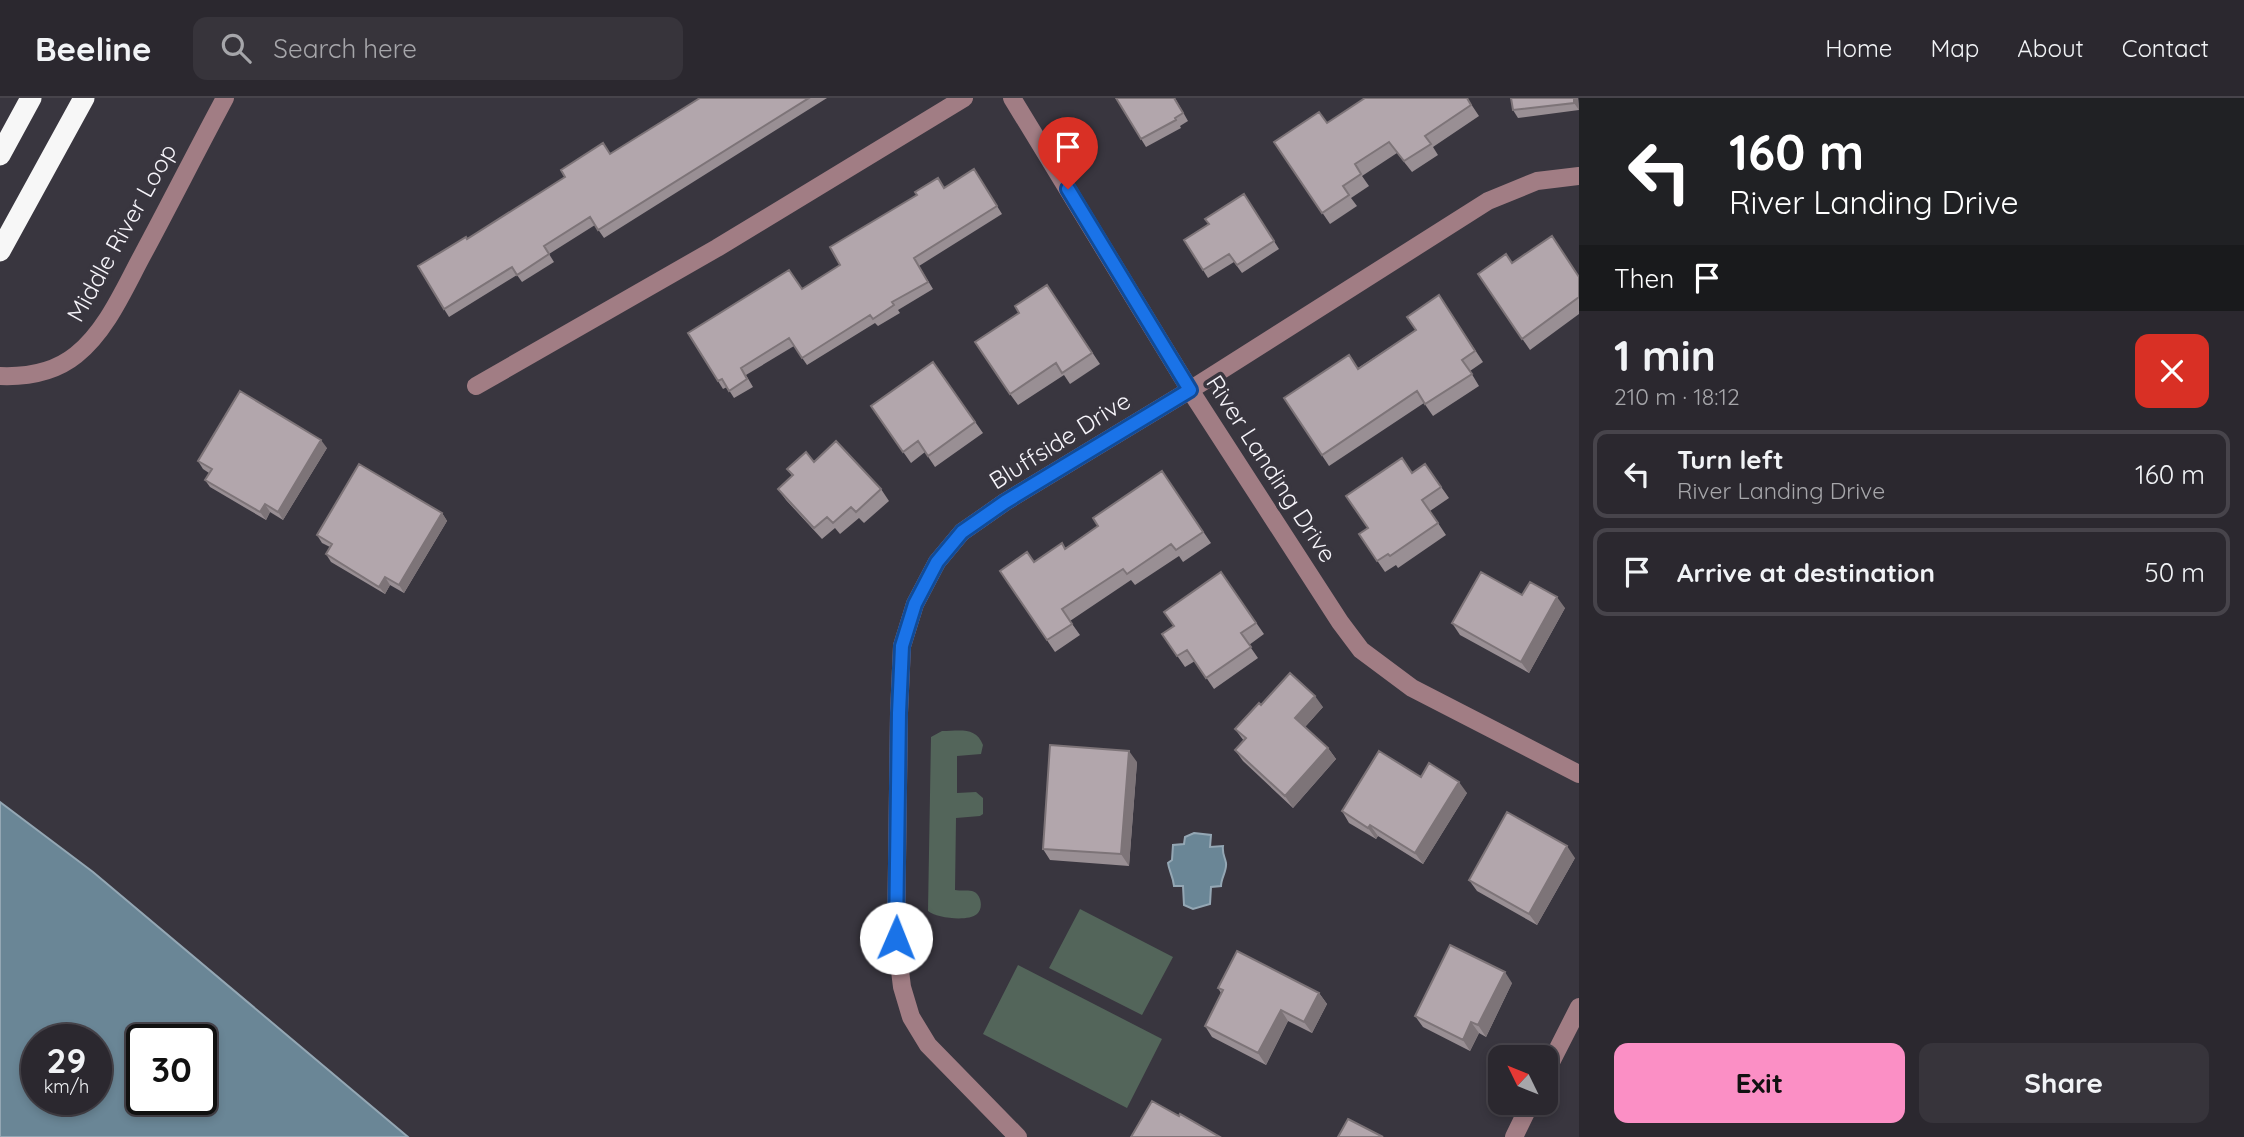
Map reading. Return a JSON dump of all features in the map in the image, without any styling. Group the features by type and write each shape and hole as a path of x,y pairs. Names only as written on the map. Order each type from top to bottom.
{"highway":[{"path":"0,155 31,98"},
{"path":"0,251 84,98"}],"street":[{"name":"Middle River Loop","path":"0,376 23,376 60,365 82,349 101,328 121,296 225,98"},
{"path":"475,386 716,248 964,98"},
{"name":"River Landing Drive","path":"1012,98 1190,390 1332,611 1361,650 1412,688 1579,774"},
{"name":"Bluffside Drive","path":"1018,1137 928,1045 911,1017 902,987 896,938 902,646 915,604 937,562 962,532 1005,502 1190,390 1488,201 1537,181 1579,176"},
{"path":"1558,1048 1579,1007"},
{"path":"1514,1137 1525,1115"}],"green space":[{"path":"942,731 971,732 983,745 981,754 957,756 957,793 976,792 983,798 983,814 956,818 955,890 975,892 981,901 977,914 967,918 945,917 928,911 931,737"},
{"path":"1080,909 1173,957 1142,1015 1049,968"},
{"path":"1018,965 1162,1039 1127,1108 983,1034"}],"water":[{"path":"0,802 93,872 408,1137 0,1137"},
{"path":"1194,833 1211,835 1210,847 1223,846 1226,866 1221,886 1211,887 1210,904 1193,909 1184,905 1183,886 1174,886 1168,863 1172,860 1173,845 1184,844 1185,837"}],"building":[{"path":"700,98 809,98 598,230 590,217 544,246 549,254 517,275 512,267 444,309 418,266 466,237 467,239 565,177 561,170 603,143 610,154"},
{"path":"1116,98 1174,98 1183,113 1175,118 1176,120 1141,139"},
{"path":"1365,98 1467,98 1471,105 1425,136 1431,144 1404,161 1389,142 1355,164 1361,174 1343,186 1349,195 1322,213 1274,142 1319,112 1327,123"},
{"path":"1511,98 1574,98 1574,103 1513,110"},
{"path":"974,169 997,206 914,258 928,282 892,302 894,305 873,319 870,315 802,358 789,338 741,368 747,379 729,391 722,379 718,381 688,333 789,270 802,289 840,265 830,247 917,195 915,192 938,178 944,188"},
{"path":"1244,194 1274,241 1237,265 1229,254 1203,270 1184,240 1209,224 1205,219"},
{"path":"1552,236 1579,277 1579,297 1522,339 1478,274 1506,254 1512,263"},
{"path":"1047,285 1092,353 1062,373 1056,363 1010,394 975,342 1019,313 1015,306"},
{"path":"1439,295 1475,351 1462,360 1472,374 1425,404 1417,391 1322,455 1284,398 1349,355 1358,369 1416,330 1407,317"},
{"path":"933,362 975,422 928,456 918,441 903,452 871,406"},
{"path":"240,391 321,440 278,512 265,504 260,512 205,480 212,469 198,461"},
{"path":"836,441 881,489 856,512 851,507 833,523 827,517 814,528 778,489 793,475 787,469 806,452 814,462"},
{"path":"1402,458 1412,473 1425,464 1441,487 1422,500 1438,523 1390,556 1388,554 1377,561 1359,534 1368,528 1346,496"},
{"path":"359,464 442,513 399,585 385,577 379,587 326,554 332,544 317,535"},
{"path":"1162,471 1203,532 1176,550 1171,544 1127,574 1123,569 1062,609 1072,624 1047,640 1000,571 1027,552 1034,562 1062,543 1065,549 1098,526 1093,518"},
{"path":"1221,572 1256,623 1241,633 1251,647 1206,678 1187,650 1177,656 1162,634 1174,626 1164,612"},
{"path":"1481,572 1522,595 1530,582 1557,597 1521,662 1452,623"},
{"path":"1290,673 1315,696 1295,718 1328,748 1285,796 1235,750 1246,738 1235,729"},
{"path":"1050,745 1129,751 1121,854 1043,849"},
{"path":"1379,751 1421,777 1429,763 1459,782 1415,853 1342,811"},
{"path":"1507,812 1567,846 1529,914 1469,880"},
{"path":"1450,945 1505,972 1478,1025 1471,1022 1463,1040 1415,1016"},
{"path":"1237,951 1319,993 1304,1022 1281,1010 1258,1053 1205,1026 1223,990 1218,988"},
{"path":"1152,1101 1179,1116 1180,1114 1220,1137 1131,1137"},
{"path":"1348,1119 1383,1137 1338,1137"}],"route":[{"path":"896,938 902,646 915,604 937,562 962,532 1005,502 1190,390 1068,189"}]}
